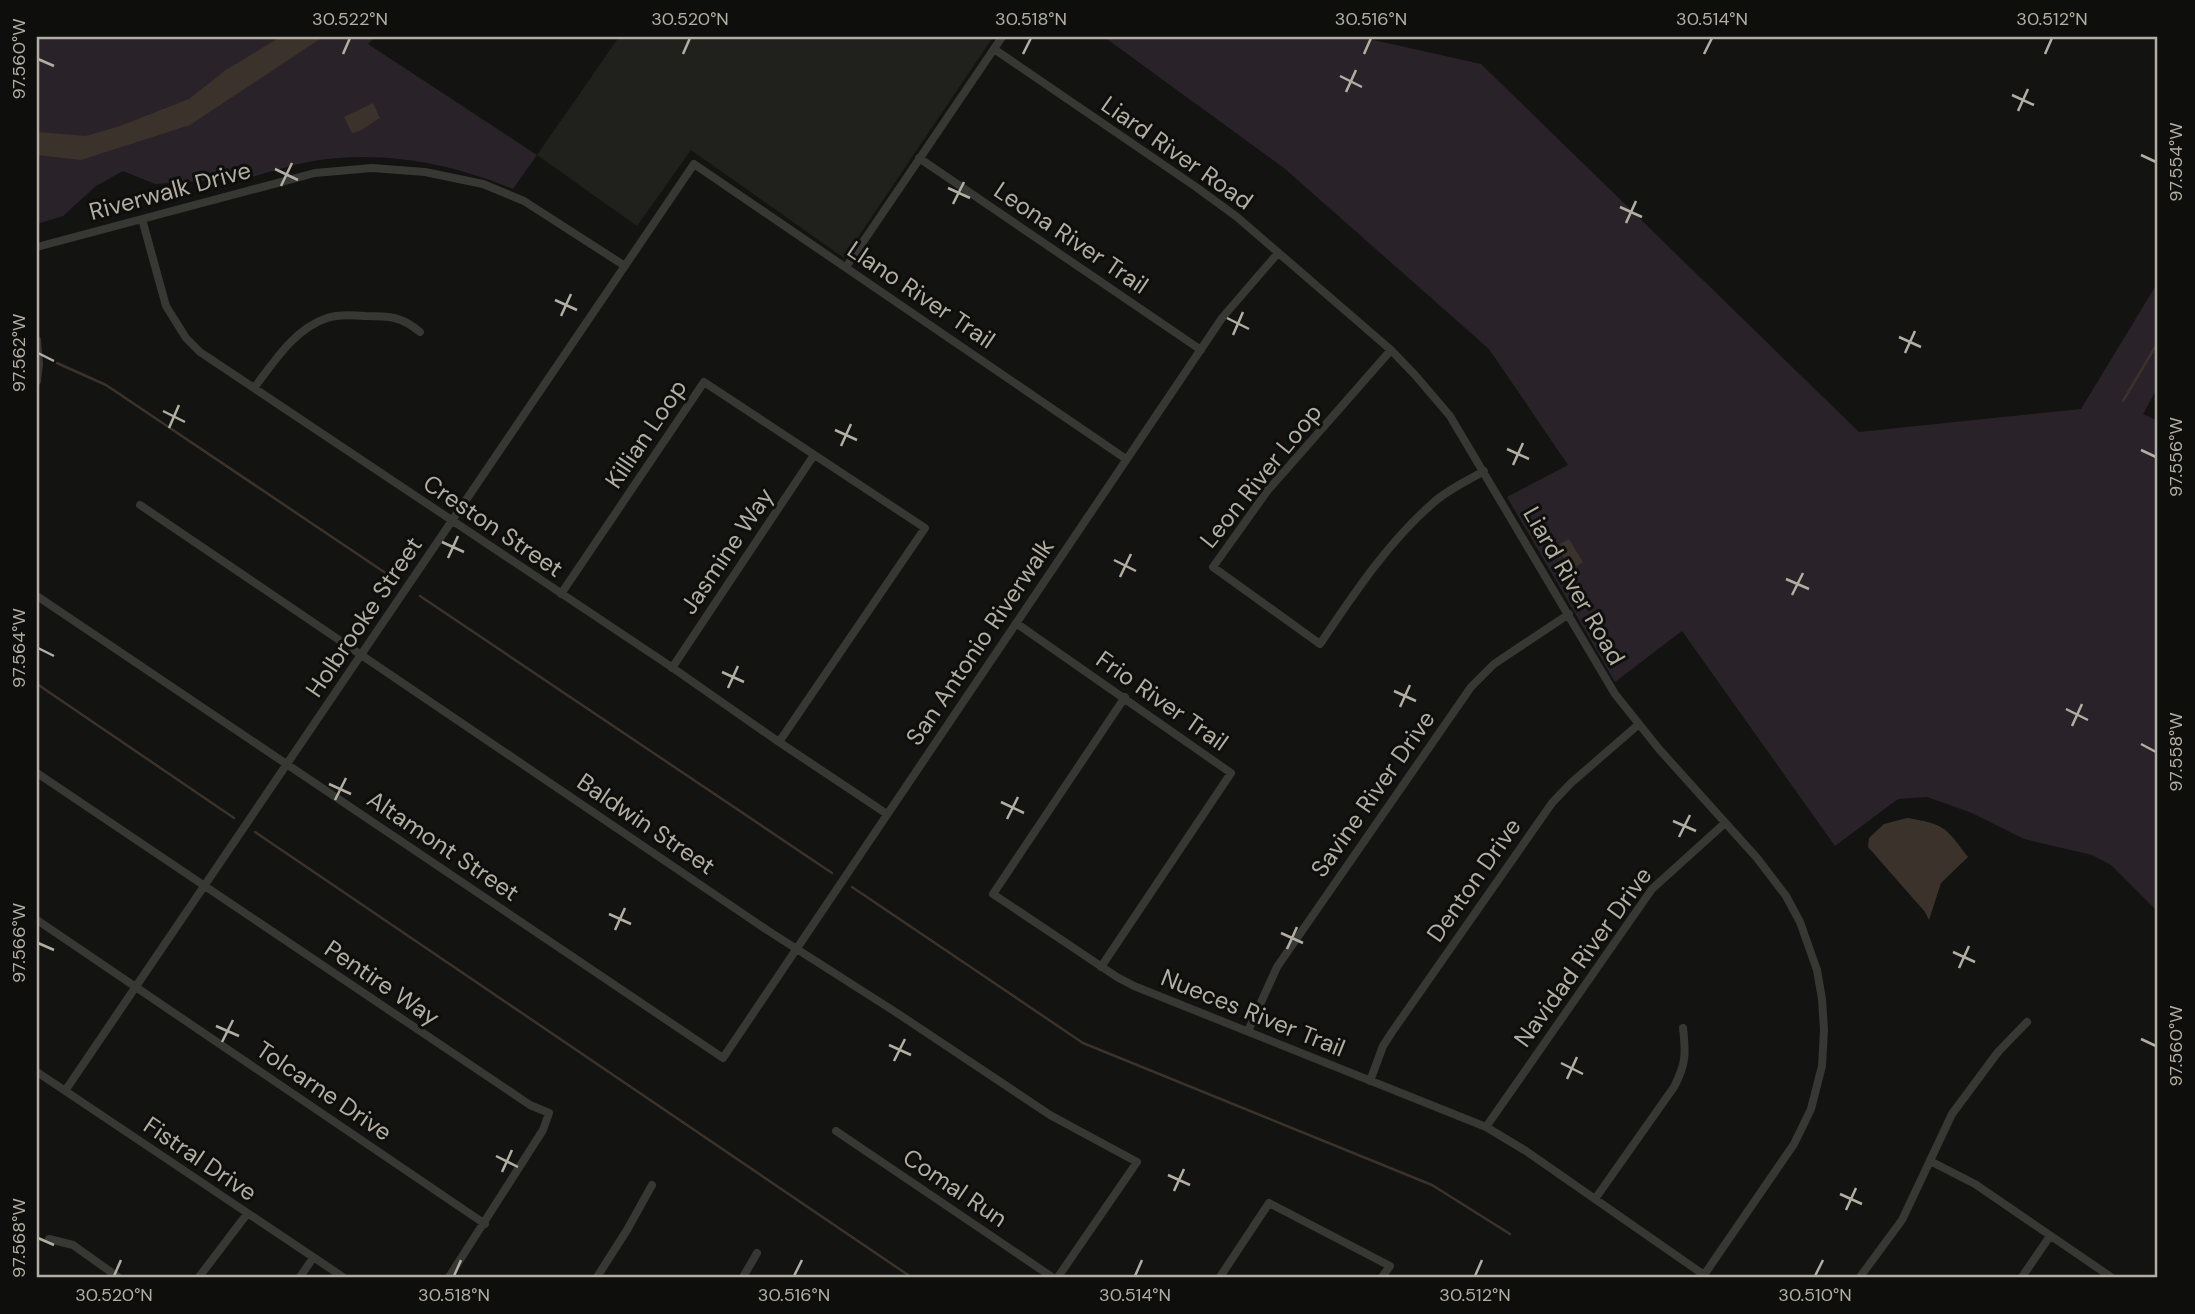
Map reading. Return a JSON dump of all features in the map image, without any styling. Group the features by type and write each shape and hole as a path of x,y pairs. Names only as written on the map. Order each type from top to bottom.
{"street":[{"path":"846,267 1002,37"},
{"name":"Liard River Road","path":"993,49 1237,217 1391,349 1450,416 1608,683 1639,724 1772,877 1800,922 1817,970 1822,999 1822,1066 1814,1098 1794,1144 1706,1276"},
{"name":"Leona River Trail","path":"919,158 1201,350"},
{"name":"Llano River Trail","path":"694,164 1126,459"},
{"name":"Holbrooke Street","path":"65,1091 694,164"},
{"name":"Riverwalk Drive","path":"37,247 315,173 372,168 425,172 475,181 524,201 625,266"},
{"name":"Creston Street","path":"142,219 162,293 175,323 200,352 887,814"},
{"name":"San Antonio Riverwalk","path":"723,1058 1201,350 1230,308 1278,253"},
{"path":"254,388 294,339 328,318 388,316 408,322 420,332"},
{"path":"37,340 37,381"},
{"name":"Leon River Loop","path":"1391,349 1268,490 1213,567 1320,644 1355,593 1412,524 1434,501 1484,471"},
{"name":"Killian Loop","path":"561,594 704,382 925,528 779,742"},
{"name":"Jasmine Way","path":"672,668 814,455"},
{"name":"Baldwin Street","path":"140,505 796,949 1050,1115 1137,1162 1058,1277"},
{"name":"Altamont Street","path":"37,596 723,1058"},
{"name":"Savine River Drive","path":"1248,1031 1277,967 1471,687 1494,664 1569,614"},
{"name":"Frio River Trail","path":"1016,623 1231,773 1101,967"},
{"name":"Nueces River Trail","path":"1125,697 993,894 1101,967 1135,986 1486,1127 1526,1151 1706,1276"},
{"name":"Denton Drive","path":"1370,1081 1383,1046 1392,1032 1552,803 1639,724"},
{"name":"Pentire Way","path":"37,773 530,1105 549,1113 544,1130 449,1277"},
{"name":"Navidad River Drive","path":"1486,1127 1652,889 1725,823"},
{"name":"Tolcarne Drive","path":"37,920 485,1224"},
{"path":"1860,1277 1902,1220 1952,1114 1997,1052 2028,1022"},
{"path":"1595,1199 1674,1087 1683,1069 1686,1052 1682,1028"},
{"name":"Fistral Drive","path":"37,1072 343,1277"},
{"name":"Comal Run","path":"836,1131 1052,1277"},
{"path":"1930,1161 1975,1184 2111,1277"},
{"path":"597,1277 652,1185"},
{"path":"1220,1277 1269,1203 1390,1266 1382,1277"},
{"path":"199,1277 247,1214"},
{"path":"2022,1277 2050,1236"},
{"path":"49,1239 73,1245 118,1277"},
{"path":"743,1277 757,1253"},
{"path":"300,1277 313,1258"}],"shaded area":[{"path":"37,37 375,37 368,44 537,155 513,189 465,172 390,158 313,161 230,183 228,179 155,184 123,171 96,186 63,216 37,224"},
{"path":"280,37 323,37 190,125 81,160 37,155 37,132 86,136 120,126 189,99 226,70"},
{"path":"619,37 993,37 844,258 691,150 637,226 537,155"},
{"path":"1104,37 1360,37 1481,64 1859,432 2081,409 2158,282 2158,387 2143,414 2158,421 2158,912 2111,865 2092,855 2024,839 1972,813 1927,797 1898,799 1835,846 1682,631 1615,682 1507,497 1568,465 1489,349 1284,168"},
{"path":"373,103 380,118 352,133 344,117"},
{"path":"1569,539 1583,562 1574,568 1563,558 1560,544"},
{"path":"1907,818 1943,828 1968,857 1941,883 1929,920 1868,847 1869,838 1884,824"}],"waterway":[{"path":"2123,401 2158,342"},
{"path":"57,363 106,385 393,578"},
{"path":"420,596 832,873"},
{"path":"37,684 234,818"},
{"path":"255,832 911,1277"},
{"path":"852,887 1083,1043 1432,1185 1510,1234"}]}
